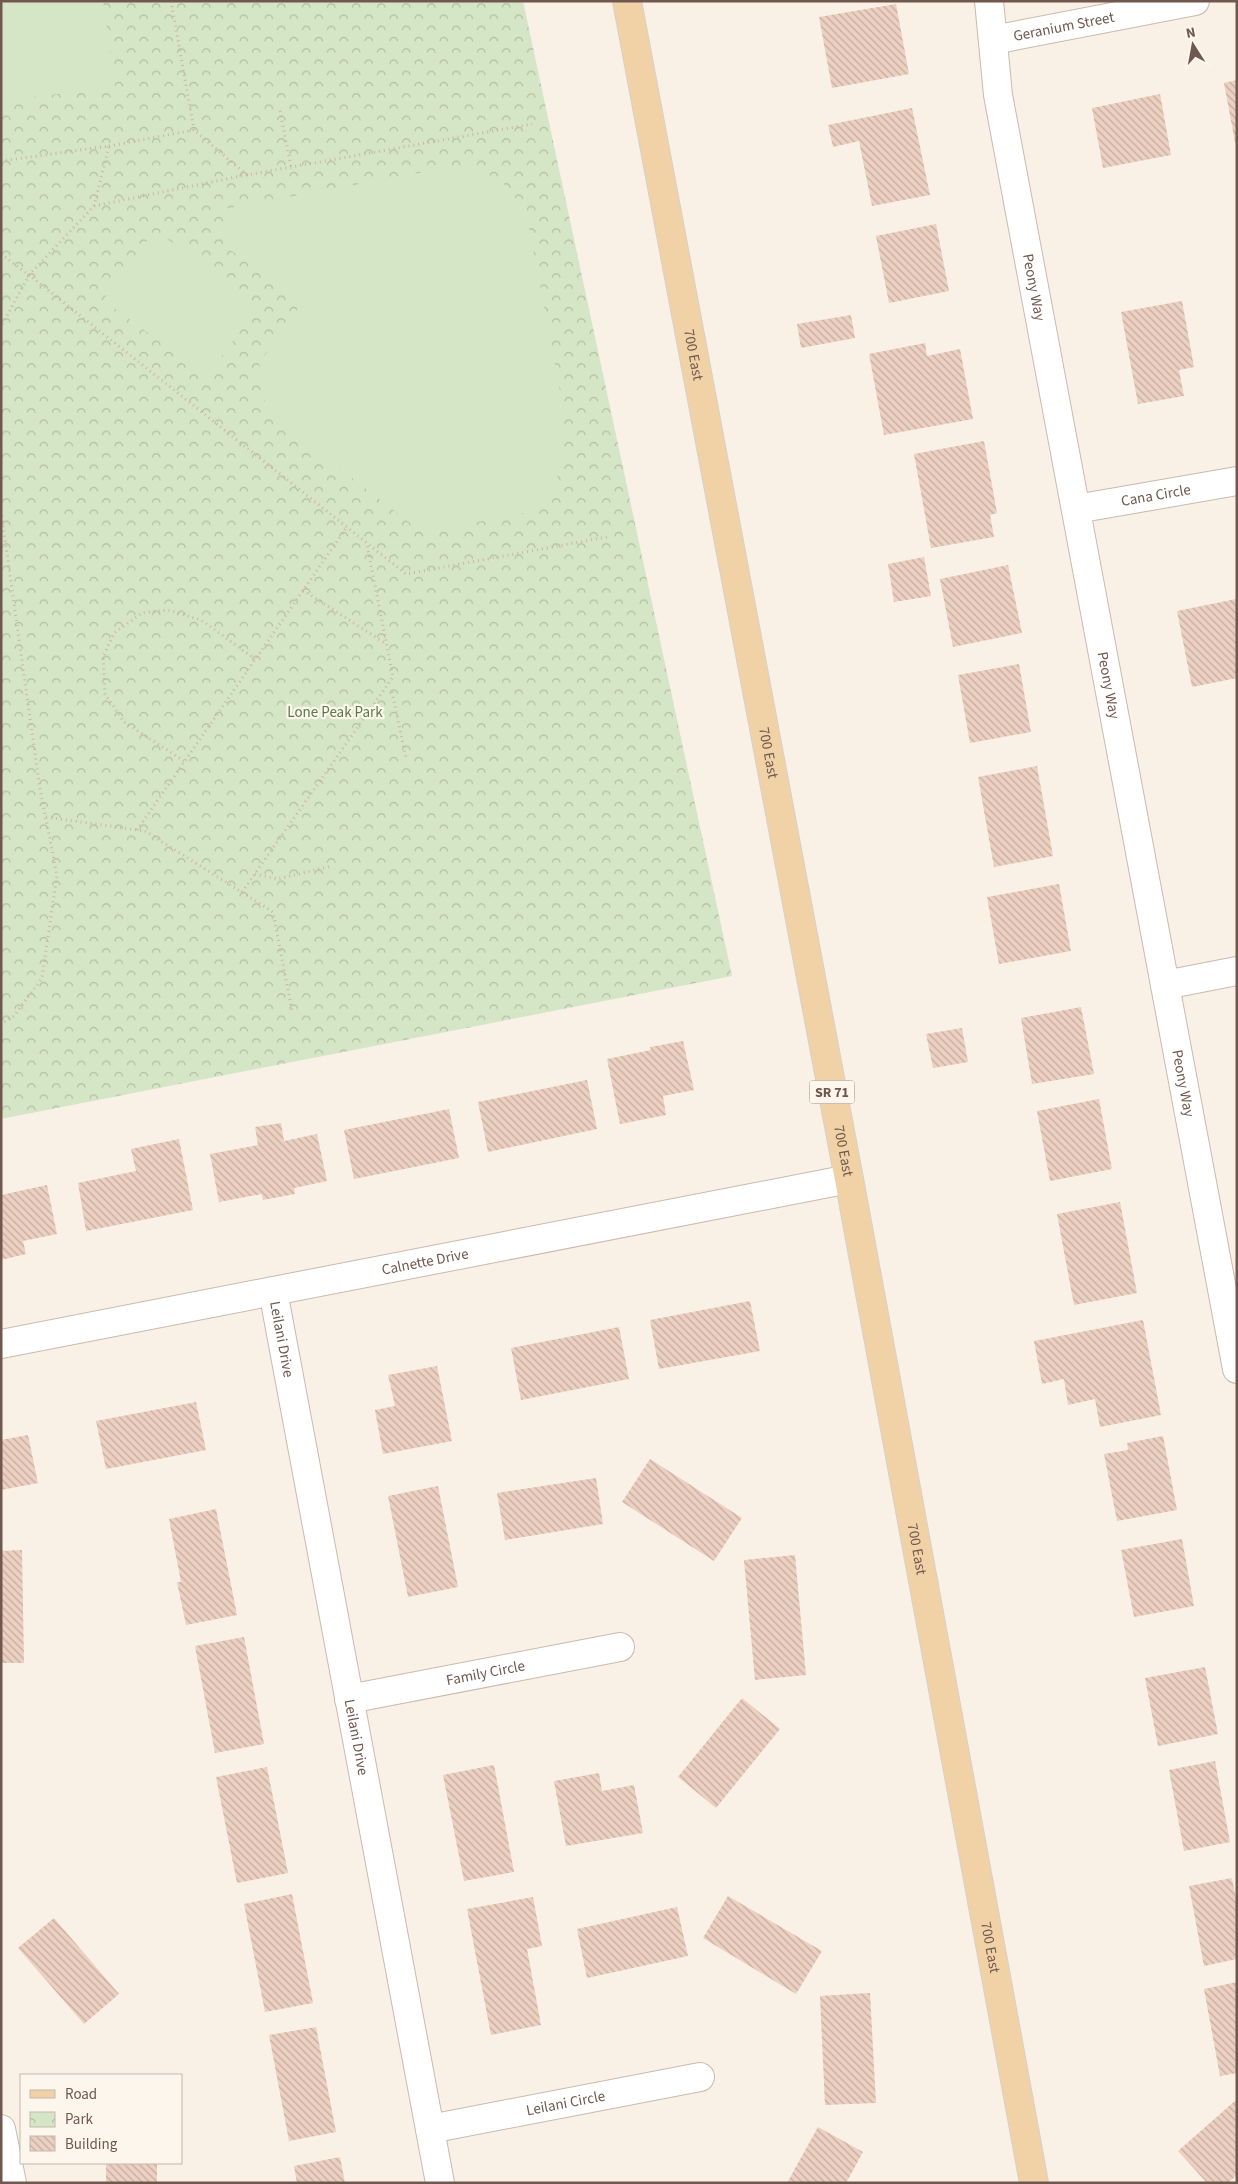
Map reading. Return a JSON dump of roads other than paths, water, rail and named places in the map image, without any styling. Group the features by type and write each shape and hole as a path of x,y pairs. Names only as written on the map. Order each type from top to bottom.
{"main road":[{"name":"700 East","path":"627,1 849,1179 1034,2183"}],"street":[{"name":"Peony Way","path":"989,1 998,95 1237,1369"},
{"name":"Geranium Street","path":"993,40 1195,1"},
{"name":"Cana Circle","path":"1076,509 1237,481"},
{"path":"1165,984 1237,971"},
{"name":"Calnette Drive","path":"1,1344 849,1179"},
{"name":"Leilani Drive","path":"273,1291 440,2183"},
{"name":"Family Circle","path":"350,1699 620,1647"},
{"name":"Leilani Circle","path":"430,2129 700,2077"},
{"path":"1,2130 12,2183"}],"park label":[{"name":"Lone Peak Park","path":"335,712"}]}
